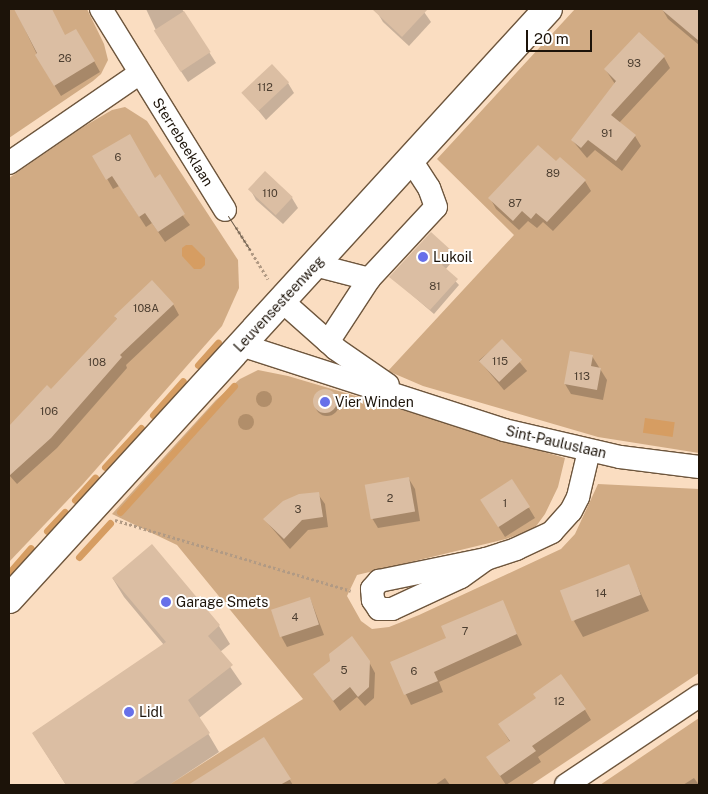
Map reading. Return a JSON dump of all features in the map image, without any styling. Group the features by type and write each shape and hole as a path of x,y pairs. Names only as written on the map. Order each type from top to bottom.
{"main road":[{"name":"Leuvensesteenweg","path":"9,599 548,9"}],"street":[{"name":"Sterrebeeklaan","path":"102,9 225,210"},
{"path":"9,163 140,73"},
{"path":"328,342 369,279 436,207 429,188 411,160"},
{"path":"315,265 369,279"},
{"name":"Sint-Pauluslaan","path":"282,301 357,365 416,404"},
{"name":"Sint-Pauluslaan","path":"241,345 416,404 589,450 699,467"},
{"path":"372,598 372,589 379,581 486,559 536,541 563,521 578,497 589,450"},
{"path":"566,785 699,696"}],"path":[{"path":"225,210 256,260"},
{"path":"88,512 372,598"}],"shaded area":[{"path":"9,9 87,9 104,44 108,60 101,74 93,81 9,138"},
{"path":"575,9 699,9 699,453 598,437 423,386 388,371 514,235 437,159"},
{"path":"125,107 147,121 238,260 239,288 222,326 83,484 9,562 9,178 83,127 112,110"},
{"path":"186,245 192,245 205,258 205,265 201,269 194,269 182,256 182,248"},
{"path":"258,370 288,376 565,458 558,487 545,514 534,529 506,539 357,575 347,596 361,621 372,629 389,627 419,615 561,549 575,534 598,484 699,489 699,673 531,785 169,785 303,699 177,545 112,514 216,400 240,379"},
{"path":"645,418 675,422 673,437 643,433"},
{"path":"699,718 699,785 600,785"}],"building":[{"path":"14,9 52,9 65,35 76,29 95,61 54,86 35,55 37,53"},
{"path":"372,9 428,9 402,37"},
{"path":"661,9 699,9 699,41"},
{"path":"184,11 211,52 180,72 154,31"},
{"path":"639,32 665,56 611,115 636,135 616,161 588,140 581,148 571,140 616,81 604,69"},
{"path":"272,64 289,82 258,111 241,93"},
{"path":"130,134 155,178 160,174 185,214 158,232 145,213 139,217 112,176 106,180 92,156"},
{"path":"538,145 556,161 560,157 586,180 547,222 536,213 531,219 522,211 513,221 488,198"},
{"path":"265,171 293,197 276,215 248,189"},
{"name":"Lukoil","path":"431,232 453,252 442,265 458,279 430,310 389,277"},
{"path":"152,280 174,304 120,355 122,357 51,438 9,476 9,426 47,385 51,389 117,319 114,316"},
{"path":"502,339 522,360 499,382 479,361"},
{"path":"570,351 593,355 591,366 601,368 597,390 564,384"},
{"name":"Vier Winden","path":"325,389 334,392 337,401 334,410 325,413 316,410 313,401 316,392"},
{"path":"409,477 415,511 371,519 365,485"},
{"path":"512,479 530,507 498,527 480,500"},
{"path":"319,492 323,517 302,520 284,539 263,519 283,501 299,494"},
{"name":"Lidl","path":"152,544 220,625 208,636 233,665 188,700 210,733 131,785 66,785 32,733 166,642 112,578"},
{"path":"629,564 641,595 572,621 560,591"},
{"path":"310,597 319,625 280,637 271,610"},
{"path":"503,600 517,634 434,672 438,681 404,695 390,662 446,638 441,626"},
{"path":"352,636 370,661 369,687 358,697 350,687 333,701 313,674 330,661 329,654"},
{"path":"561,674 586,709 532,746 536,751 500,776 486,757 510,741 498,724 536,698 533,694"},
{"path":"264,737 291,779 280,785 188,785"}],"waterway":[{"path":"198,365 218,343"},
{"path":"153,415 183,381"},
{"path":"120,512 234,386"},
{"path":"105,467 141,428"},
{"path":"75,500 95,478"},
{"path":"47,531 65,512"},
{"path":"79,557 110,523"},
{"path":"9,573 31,548"}],"tram line":[{"path":"228,216 250,250"}],"place":[{"name":"Lukoil","path":"423,257"},
{"name":"Vier Winden","path":"325,402"},
{"name":"Garage Smets","path":"166,602"},
{"name":"Lidl","path":"129,712"}]}
